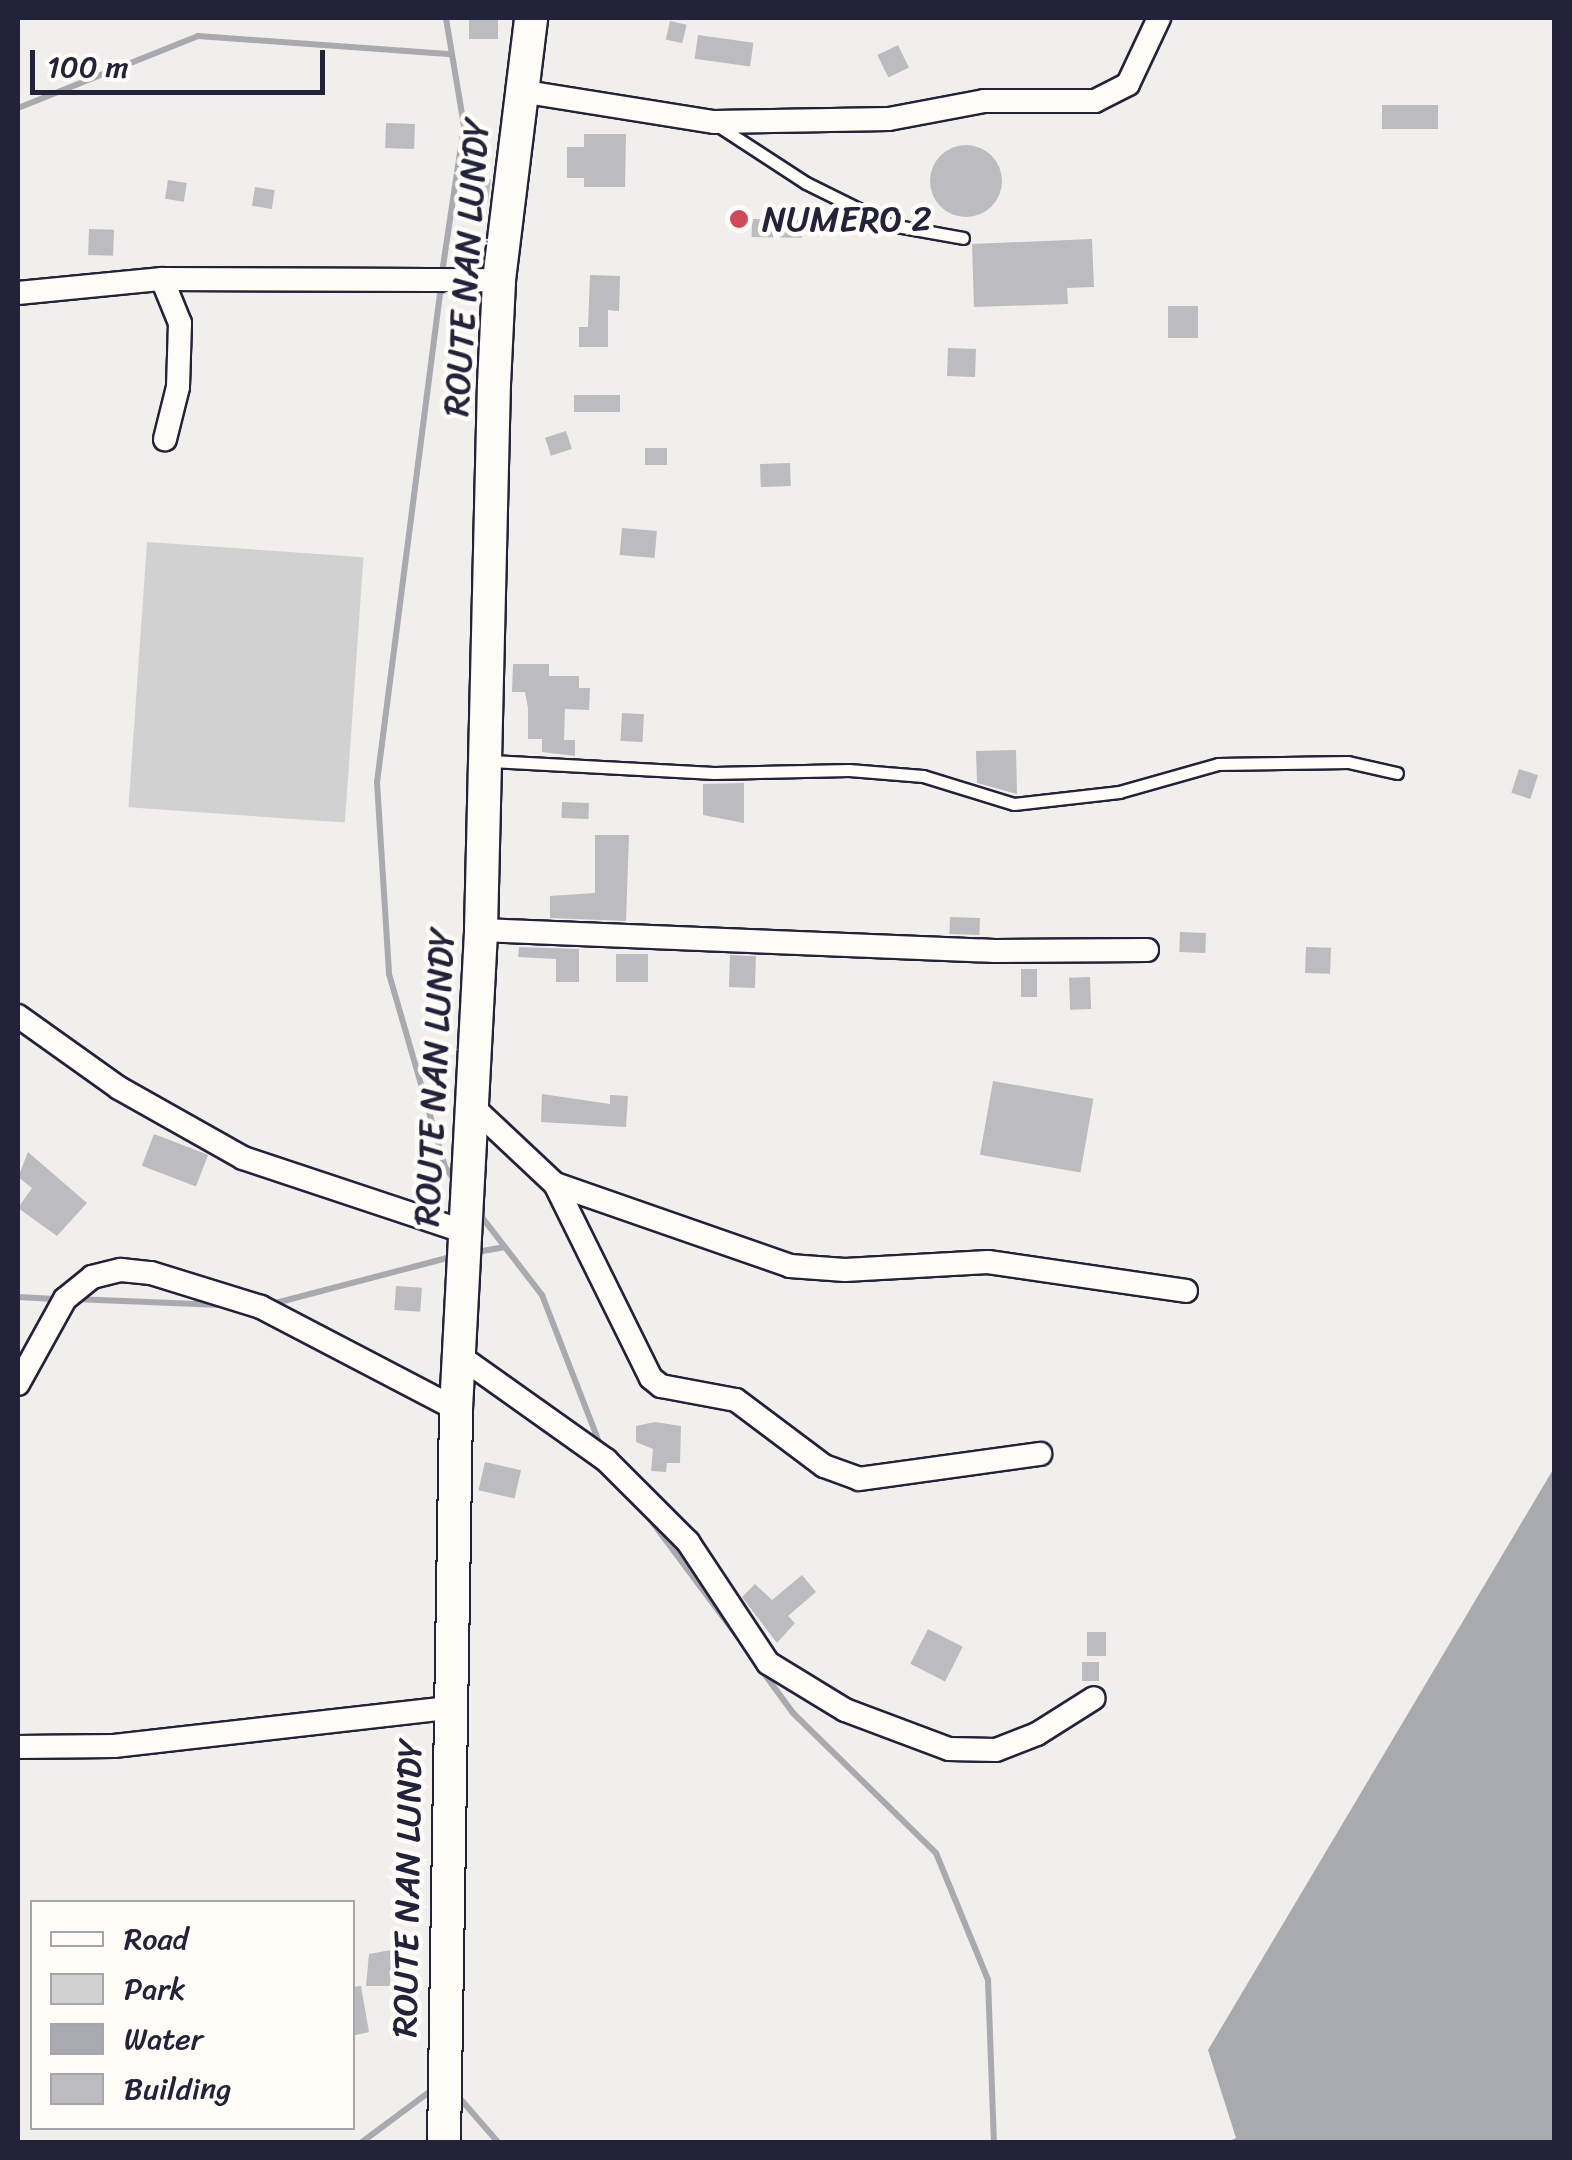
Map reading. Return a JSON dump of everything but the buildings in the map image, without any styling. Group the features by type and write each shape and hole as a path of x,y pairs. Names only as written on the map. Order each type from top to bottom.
{"main road":[{"name":"ROUTE NAN LUNDY","path":"444,2142 456,1408 481,930 499,280 531,18"}],"street":[{"path":"520,91 714,122 889,119 984,102 1095,102 1128,84 1160,18"},
{"path":"18,293 162,279 499,280"},
{"path":"162,279 180,323 178,387 165,438"},
{"path":"481,930 995,951 1147,950"},
{"path":"18,1016 119,1088 243,1158 468,1233"},
{"path":"473,1107 556,1184 650,1378 661,1386 736,1400 824,1466 859,1479 900,1478 1040,1454"},
{"path":"556,1184 790,1266 845,1270 988,1262 1186,1291"},
{"path":"18,1384 65,1299 92,1277 121,1270 151,1273 261,1306 456,1408"},
{"path":"461,1357 606,1460 688,1542 768,1663 844,1710 949,1749 996,1750 1037,1734 1094,1698"},
{"path":"18,1747 114,1746 449,1708"}],"lane":[{"path":"714,122 806,183 891,226 963,238"},
{"path":"486,760 904,775 1014,804 1119,792 1218,764 1348,762 1396,773"}],"green space":[{"path":"147,542 363,557 345,822 128,807"}],"water":[{"path":"1554,1468 1554,2142 1227,2142 1236,2138 1208,2050"}],"waterway":[{"path":"442,273 464,126 446,18"},
{"path":"18,108 198,36 451,54"},
{"path":"441,286 377,782 389,974 445,1167 456,1182"},
{"path":"478,1212 542,1295 601,1447"},
{"path":"477,1252 504,1247"},
{"path":"268,1305 455,1256"},
{"path":"18,1297 56,1299"},
{"path":"74,1299 221,1305"},
{"path":"650,1519 738,1637"},
{"path":"760,1668 793,1713 936,1853 988,1980 994,2142"},
{"path":"362,2142 433,2089"},
{"path":"456,2094 498,2142"}],"place":[{"name":"NUMERO 2","path":"739,219"}]}
